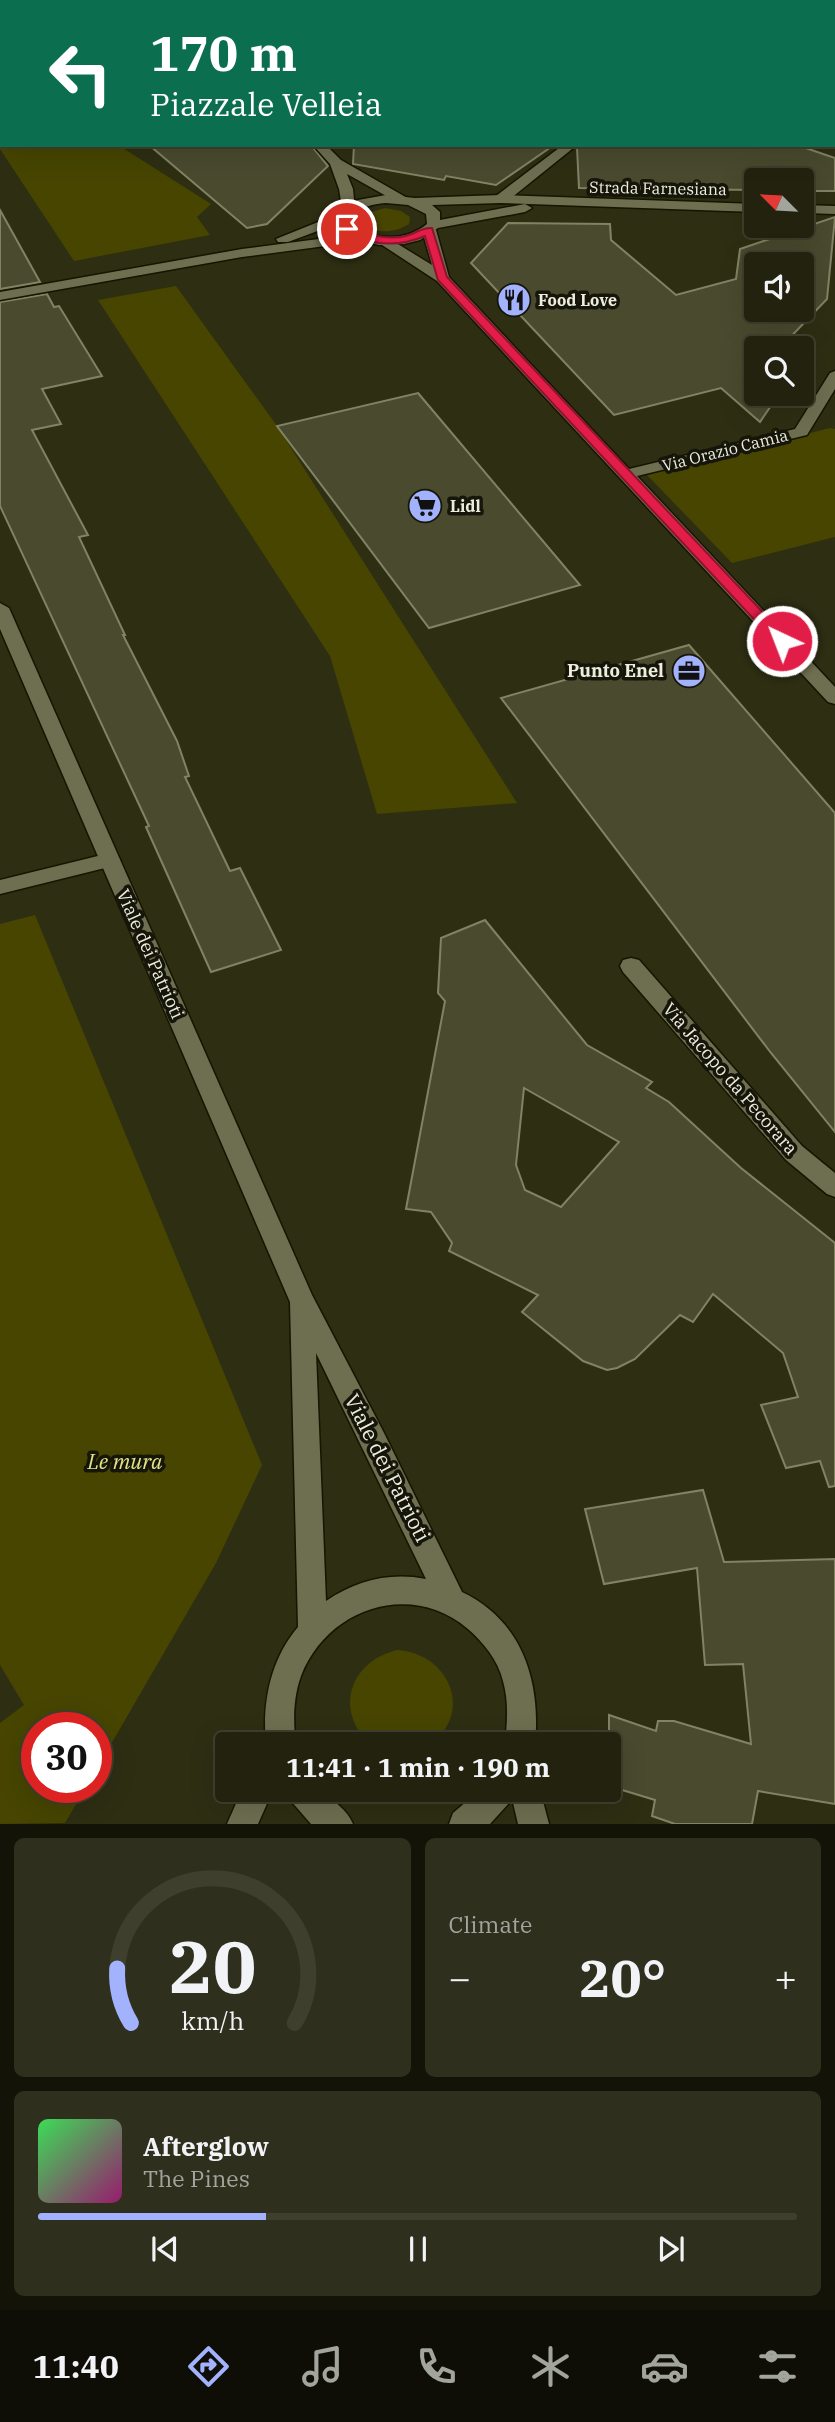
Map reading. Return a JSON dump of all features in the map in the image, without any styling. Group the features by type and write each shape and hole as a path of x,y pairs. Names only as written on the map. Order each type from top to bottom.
{"street":[{"path":"321,147 336,163 432,212 431,228 442,278"},
{"path":"501,199 568,147"},
{"path":"336,163 346,189 347,229 362,237 383,241 442,278 835,698"},
{"name":"Strada Farnesiana","path":"346,214 371,200 501,199 744,208"},
{"name":"Strada Farnesiana","path":"383,241 409,239 431,228 558,203"},
{"path":"814,209 835,210"},
{"path":"242,253 346,214"},
{"path":"1,296 242,253 362,237"},
{"name":"Via Orazio Camia","path":"627,474 801,432 835,376"},
{"name":"Viale dei Patrioti","path":"0,608 301,1299 382,1454 451,1600"},
{"path":"0,887 110,860"},
{"name":"Via Jacopo da Pecorara","path":"631,966 794,1153 835,1187"},
{"name":"Viale dei Patrioti","path":"301,1299 313,1629"},
{"path":"279,1732 278,1701 290,1662 313,1629 344,1605 374,1592 416,1591 451,1600 482,1620 506,1648 520,1683 525,1722 523,1732"},
{"path":"242,1824 252,1802"},
{"path":"311,1802 326,1821"},
{"path":"464,1824 490,1802"},
{"path":"528,1802 534,1824"}],"green space":[{"path":"121,147 211,204 197,217 210,235 74,261 0,149"},
{"path":"385,208 401,211 410,217 409,224 386,231 363,225 361,221 365,214"},
{"path":"176,286 277,426 517,803 377,814 330,656 98,300"},
{"path":"830,428 835,429 835,537 732,563 646,474"},
{"name":"Le mura","path":"35,915 262,1465 216,1563 112,1742 112,1712 21,1712 21,1803 77,1803 65,1823 0,1824 0,1723 24,1705 0,1665 0,924"},
{"path":"397,1650 415,1654 430,1661 442,1672 450,1686 453,1701 451,1716 443,1732 360,1732 352,1717 352,1689 367,1665"}],"building":[{"path":"151,147 313,147 328,166 267,224 247,228"},
{"path":"354,147 551,147 496,185 446,176 444,180 353,164"},
{"path":"578,147 803,147 835,158 835,191 814,191 814,168 744,168 744,190 579,188"},
{"path":"0,210 40,282 0,289"},
{"path":"835,217 827,299 814,313 814,252 744,252 744,322 805,322 792,336 744,336 744,406 771,406 760,422 721,388 614,415 471,263 508,223 610,224 611,240 676,295 736,279 740,249 773,238 814,238 814,224"},
{"path":"47,294 54,307 59,306 102,376 42,389 61,424 32,430 88,535 79,537 123,635 177,741 189,776 185,777 230,871 240,868 281,950 211,972 146,827 149,826 0,506 0,302"},
{"name":"Lidl","path":"418,393 580,585 429,628 277,426"},
{"path":"689,645 835,813 835,1132 771,1053 501,698"},
{"path":"485,920 587,1045 652,1082 646,1088 669,1102 741,1168 835,1243 835,1486 829,1487 820,1461 786,1468 761,1405 798,1397 783,1353 713,1294 693,1322 680,1315 635,1359 607,1370 583,1361 522,1312 538,1295 449,1251 452,1243 431,1212 406,1209 445,1001 438,993 441,938","holes":["524,1088 619,1142 561,1207 525,1190 516,1165"]},
{"path":"703,1490 724,1562 835,1559 835,1804 758,1791 752,1824 675,1824 652,1816 655,1800 621,1790 621,1732 609,1732 609,1715 656,1731 658,1721 674,1721 751,1744 743,1664 705,1665 697,1568 604,1584 585,1509"}],"place":[{"name":"Food Love","path":"514,300"},
{"name":"Lidl","path":"425,506"},
{"name":"Punto Enel","path":"689,671"}],"route":[{"path":"347,229 362,237 383,241 409,239 429,230 442,278 782,641"}]}
